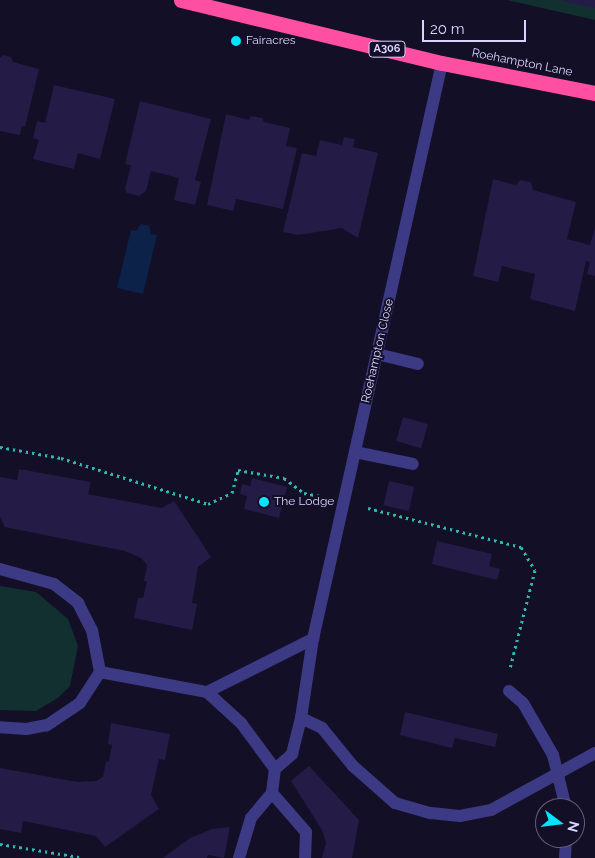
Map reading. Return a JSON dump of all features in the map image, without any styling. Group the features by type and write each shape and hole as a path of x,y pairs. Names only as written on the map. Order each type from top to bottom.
{"highway":[{"name":"Roehampton Lane","path":"181,0 442,62 595,93"}],"street":[{"name":"Roehampton Close","path":"275,769 292,754 301,718 313,639 442,62"},
{"path":"377,354 418,364"},
{"path":"355,452 413,464"},
{"path":"0,569 54,584 78,603 92,630 100,672 80,703 47,725 26,729 0,727"},
{"path":"207,692 313,639"},
{"path":"100,672 207,692 241,723 275,769 272,793 251,818 239,858"},
{"path":"509,691 523,703 553,755 564,798"},
{"path":"301,718 322,728 353,766 395,803 431,814 460,816 491,810 595,752"},
{"path":"272,793 306,832 305,858"}],"path":[{"path":"0,447 61,458 208,504 232,492 238,470 284,478 304,492 521,546 535,570 509,672 509,691"},
{"path":"0,844 79,857"}],"green space":[{"path":"507,0 595,0 595,20"},
{"path":"0,586 36,592 68,619 78,646 70,686 58,698 36,711 0,710"}],"water":[{"path":"141,224 149,226 151,234 157,235 143,294 117,288 131,230 136,231"}],"building":[{"path":"562,0 595,0 595,8 562,1"},
{"path":"3,55 11,57 13,62 39,69 25,127 22,126 20,135 0,131 0,58"},
{"path":"54,85 115,99 100,159 78,153 74,169 33,159 39,140 33,138 37,121 45,123"},
{"path":"140,101 211,119 195,180 201,182 195,205 174,200 179,178 151,171 146,191 139,196 127,193 125,189 131,165 125,164"},
{"path":"226,114 249,120 251,116 262,118 264,122 290,128 286,146 297,148 283,209 236,199 233,211 207,205"},
{"path":"344,137 355,139 353,147 378,153 358,238 342,228 298,235 283,232 302,153 316,156 320,140 342,145"},
{"path":"493,179 516,185 520,180 531,182 533,190 576,202 567,239 590,245 595,228 595,276 587,274 590,262 586,261 575,311 530,299 535,274 502,266 498,282 473,276"},
{"path":"403,417 428,424 421,448 396,441"},
{"path":"19,469 91,482 88,494 162,508 174,501 211,557 198,567 192,603 197,604 192,630 134,618 138,598 143,598 147,582 144,581 147,565 141,558 125,551 5,527 0,517 0,477 17,480"},
{"name":"The Lodge","path":"252,478 287,487 279,518 244,509 247,496 240,494 242,484 250,486"},
{"path":"389,481 414,487 409,511 383,505"},
{"path":"437,541 492,554 489,566 500,569 497,580 432,564"},
{"path":"405,712 498,734 495,747 455,738 452,748 400,735"},
{"path":"111,723 170,734 165,760 159,759 151,795 159,809 105,847 96,836 23,821 21,833 0,829 0,768 78,782 96,781 103,777 106,761 109,762 112,745 108,744"},
{"path":"309,766 359,820 352,858 322,858 326,843 322,830 291,781"},
{"path":"230,827 224,858 208,855 207,858 163,858 190,838 212,829"}],"place":[{"name":"Fairacres","path":"236,41"},
{"name":"The Lodge","path":"264,502"}]}
